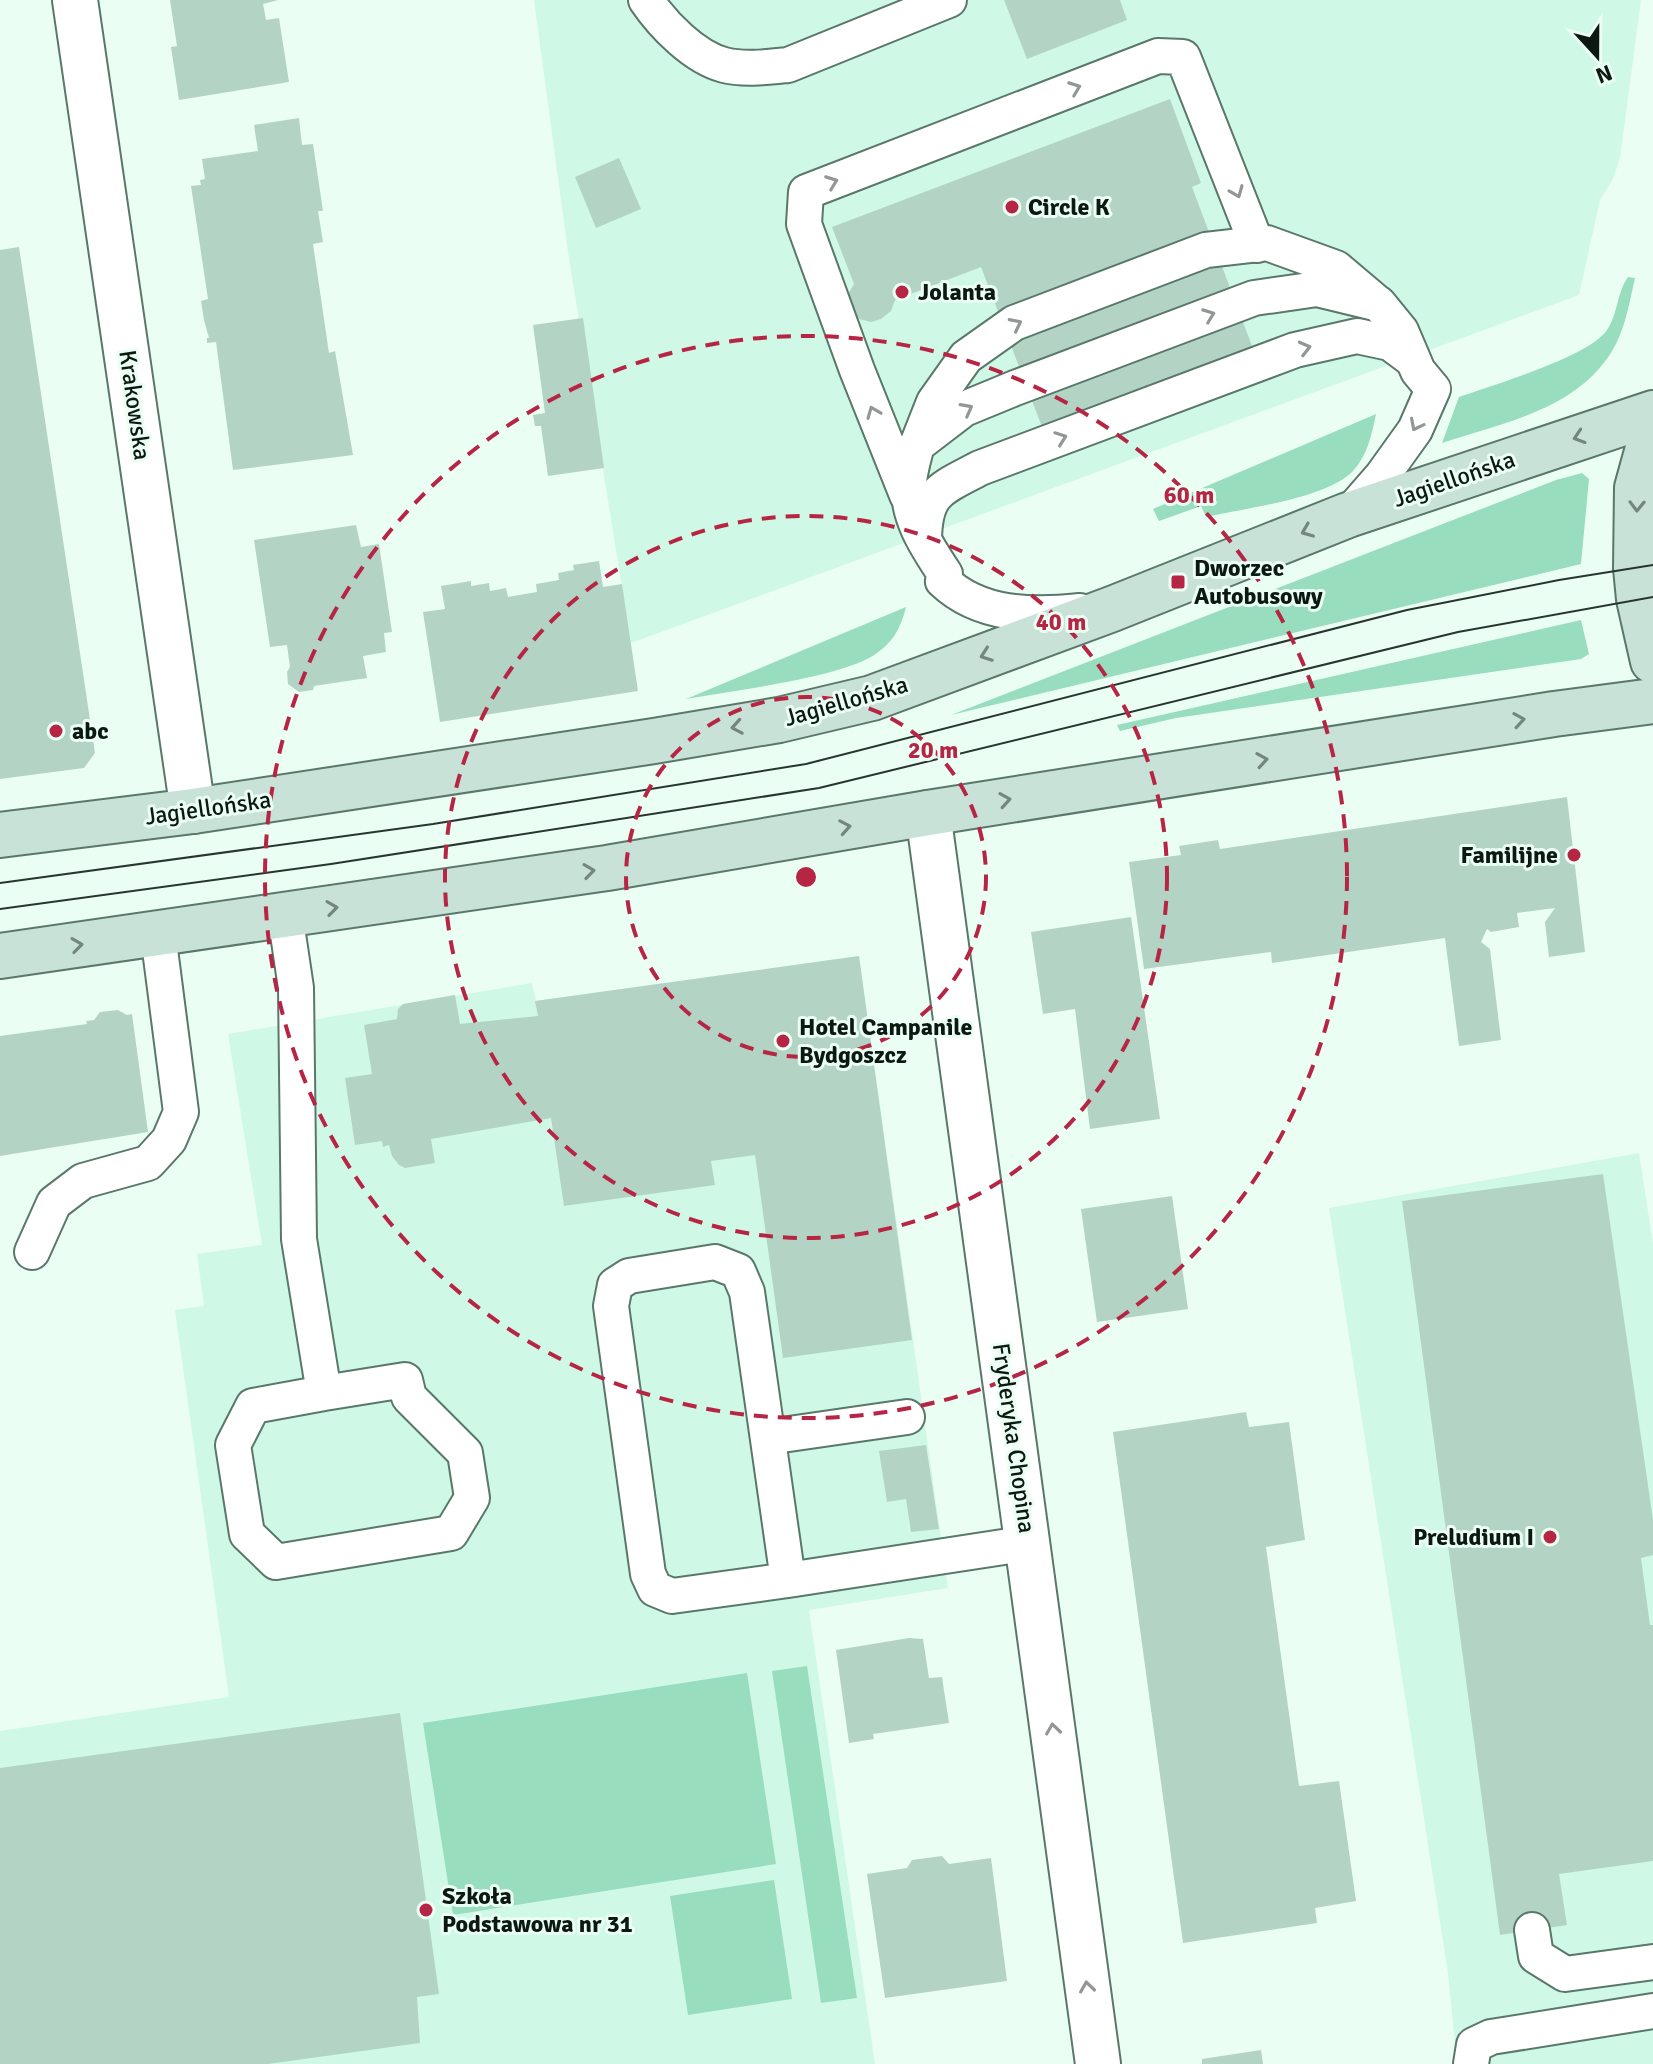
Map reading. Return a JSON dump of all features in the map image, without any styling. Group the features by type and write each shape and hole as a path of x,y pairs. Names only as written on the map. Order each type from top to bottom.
{"main road":[{"name":"Jagiellońska","path":"0,835 193,811 779,720 872,698 1112,609 1348,515 1653,413"},
{"path":"1653,430 1637,488 1636,568 1639,599 1653,661"},
{"path":"0,956 607,868 928,813 1653,701"}],"street":[{"name":"Krakowska","path":"75,0 193,811"},
{"name":"Fryderyka Chopina","path":"928,813 1098,2064"}],"lane":[{"path":"646,0 693,50 724,65 762,67 788,65 949,0"},
{"path":"1112,609 1040,615 983,607 954,592 943,581 945,574 924,543 804,224 806,192 1158,56 1183,57 1257,245"},
{"path":"913,510 908,484 917,445 934,402 966,357 1014,323 1206,250 1267,243 1336,268 1379,304 1401,331 1418,371 1433,389 1415,430 1382,476 1348,515"},
{"path":"917,445 964,409 1254,298 1317,289 1379,304"},
{"path":"924,543 925,514 938,491 980,468 1295,350 1357,336 1390,343 1413,360"},
{"path":"285,914 296,988 299,1239 324,1393"},
{"path":"32,1252 54,1203 83,1181 148,1163 169,1140 181,1112 158,934"},
{"path":"788,1580 747,1292 738,1271 715,1262 629,1276 615,1285 611,1306 648,1574 655,1589 672,1596 788,1580 1029,1543"},
{"path":"405,1380 409,1397 465,1453 472,1498 451,1533 276,1562 247,1534 233,1445 253,1406 324,1393 405,1380"},
{"path":"768,1437 907,1417"},
{"path":"1532,1930 1536,1956 1565,1974 1653,1962"},
{"path":"1471,2064 1474,2045 1491,2037 1653,2011"}],"shaded area":[{"path":"534,0 1641,0 1620,158 1613,179 1600,200 1579,295 631,643 568,252"},
{"path":"1628,277 1635,278 1616,344 1601,366 1583,384 1540,410 1442,443 1459,397 1561,360 1597,340 1611,324"},
{"path":"1376,414 1368,444 1358,465 1341,481 1324,489 1284,501 1206,517 1201,506 1159,521 1153,509"},
{"path":"1582,473 1589,479 1581,564 951,715 1556,480"},
{"path":"906,607 892,638 862,662 815,676 686,699"},
{"path":"1581,620 1589,654 1581,659 1176,718 1120,731 1117,725"},
{"path":"859,956 948,1588 809,1610 875,2064 0,2064 0,1731 229,1697 175,1310 204,1306 197,1254 262,1245 228,1034 532,983 536,1001"},
{"path":"1639,1153 1653,1244 1653,2064 1457,2064 1448,1973 1329,1208"},
{"path":"807,1666 857,1998 821,2003 772,1671"},
{"path":"747,1673 776,1864 453,1915 423,1723"},
{"path":"774,1880 792,1999 688,2015 670,1896"}],"building":[{"path":"170,0 278,0 263,4 266,20 279,18 289,82 179,100 171,47 177,46"},
{"path":"1004,0 1120,0 1127,20 1027,59"},
{"path":"1170,99 1201,183 1192,187 1260,367 1050,448 981,267 895,300 891,311 881,319 871,322 859,319 850,309 847,296 854,284 832,227"},
{"path":"299,118 302,145 313,144 323,211 318,211 323,242 313,244 329,353 335,351 353,455 233,470 216,342 207,343 209,338 201,301 208,299 191,186 201,185 200,180 205,179 202,159 258,151 254,125"},
{"path":"619,158 641,209 596,228 575,177"},
{"path":"19,247 95,753 84,768 0,779 0,250"},
{"path":"583,318 604,468 548,476 541,426 535,426 533,415 545,413 533,325"},
{"path":"356,525 361,547 379,544 392,632 384,633 386,652 363,656 367,678 314,686 313,690 299,692 288,684 290,667 287,645 270,647 254,540"},
{"path":"599,561 603,587 622,584 638,691 440,722 423,612 445,609 441,586 471,581 471,586 489,583 490,591 506,588 508,597 537,592 536,584 559,580 558,573 574,570 573,565"},
{"path":"1567,797 1585,952 1549,957 1545,922 1555,908 1517,913 1519,927 1491,932 1487,929 1481,942 1490,949 1501,1040 1459,1046 1445,938 1272,963 1271,952 1144,969 1129,862 1181,855 1179,846 1218,840 1220,849"},
{"path":"1131,917 1160,1119 1090,1129 1075,1009 1043,1014 1031,932"},
{"path":"859,956 912,1340 783,1358 755,1155 711,1161 715,1185 564,1206 551,1118 431,1139 435,1163 405,1168 392,1156 389,1145 383,1147 382,1141 355,1145 345,1078 372,1074 364,1025 397,1019 398,1009 403,1004 455,995 460,1024 538,1016 535,1001"},
{"path":"118,1010 132,1014 148,1132 0,1156 0,1036 87,1024 86,1021 94,1020 100,1012"},
{"name":"Preludium I","path":"1603,1174 1653,1520 1653,1555 1641,1558 1650,1625 1653,1625 1653,1861 1559,1874 1567,1925 1500,1935 1402,1201"},
{"path":"1172,1196 1188,1309 1097,1322 1081,1209"},
{"path":"1246,1412 1249,1427 1289,1422 1305,1540 1266,1547 1299,1786 1339,1781 1356,1901 1315,1908 1317,1923 1183,1943 1113,1432"},
{"path":"926,1445 939,1529 911,1532 906,1499 887,1502 879,1451"},
{"path":"909,1638 923,1639 929,1678 942,1677 949,1723 873,1734 874,1739 849,1743 836,1650"},
{"path":"400,1713 439,1994 417,1997 420,2043 268,2064 0,2064 0,1768"},
{"path":"942,1856 949,1864 991,1858 1007,1981 885,1998 867,1874 907,1868 912,1860"},
{"path":"1261,2050 1263,2064 1202,2064 1202,2059"}],"tram line":[{"path":"0,883 433,824 806,764 1407,610 1653,565"},
{"path":"0,909 331,864 819,788 1458,632 1653,597"}],"place":[{"name":"Circle K","path":"1012,207"},
{"name":"Jolanta","path":"902,292"},
{"name":"Dworzec Autobusowy","path":"1178,582"},
{"name":"abc","path":"56,731"},
{"name":"Familijne","path":"1574,855"},
{"name":"Hotel Campanile Bydgoszcz","path":"783,1041"},
{"name":"Preludium I","path":"1550,1537"},
{"name":"Szkoła Podstawowa nr 31","path":"426,1910"}]}
